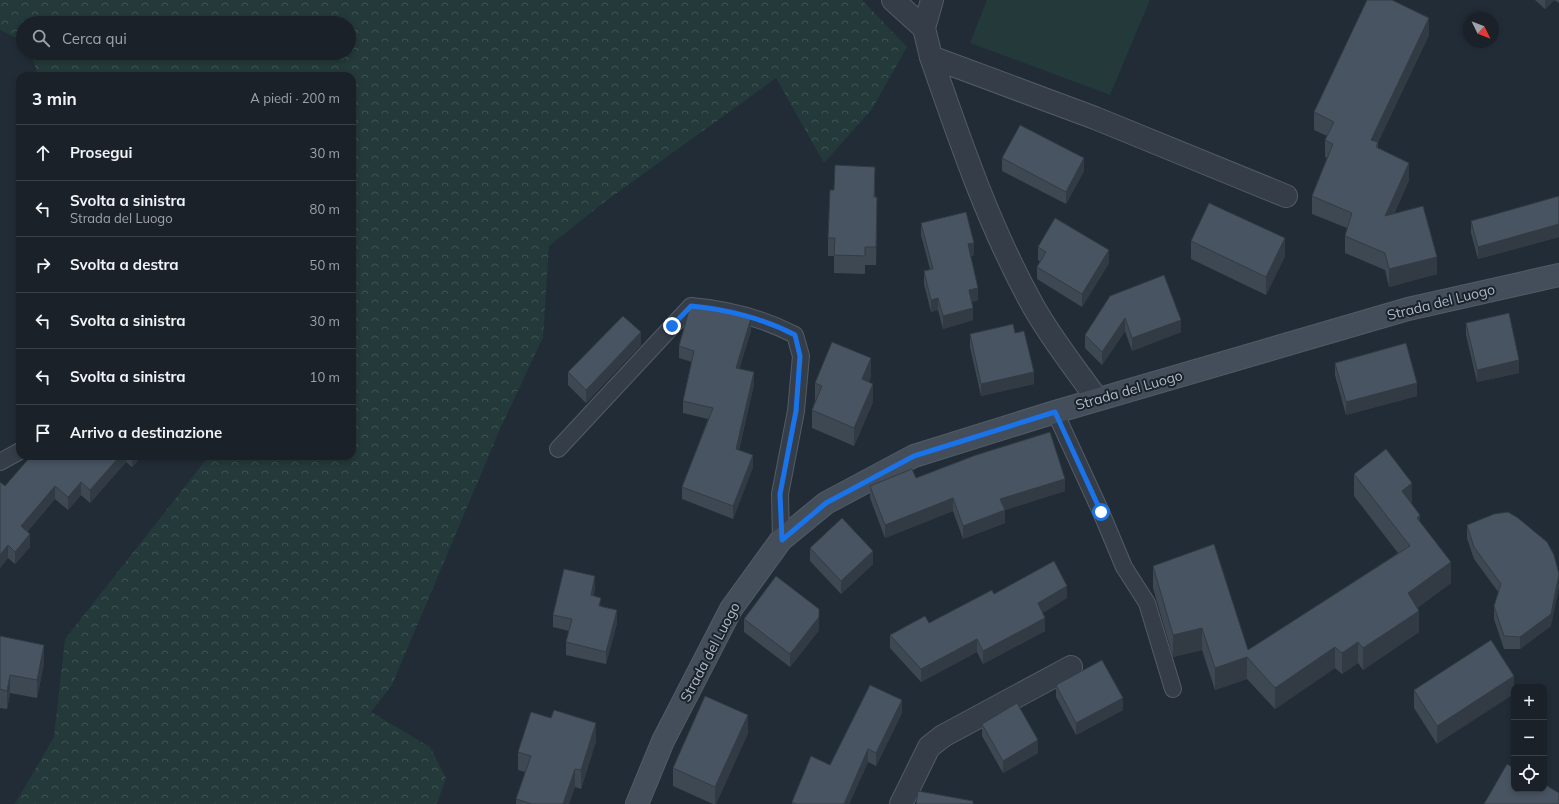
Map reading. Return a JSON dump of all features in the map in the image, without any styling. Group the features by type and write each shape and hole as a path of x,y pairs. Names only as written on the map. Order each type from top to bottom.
{"street":[{"path":"893,0 924,28"},
{"path":"932,0 924,28 931,57 950,112 998,235 1032,304 1097,399"},
{"path":"931,57 1095,118 1286,196"},
{"name":"Strada del Luogo","path":"637,804 663,741 731,609 782,540 826,503 914,456 1055,412 1408,309 1559,275"},
{"path":"901,804 929,747 943,736 1071,667"}],"lane":[{"path":"558,449 691,306 704,307 777,325 795,335 800,356 796,411 780,494 782,540"},
{"path":"1055,412 1101,512 1124,567 1147,603 1173,689"},
{"path":"0,462 16,453"}],"green space":[{"path":"0,0 862,0 907,47 872,109 824,163 776,78 603,203 549,246 543,337 500,429 392,685 371,712 430,747 446,778 437,804 15,804 54,737 65,639 206,460 356,460 356,72 37,72 33,60 356,60 356,16 16,16 16,38 0,30"},
{"path":"987,0 1150,0 1110,95 970,43"}],"building":[{"path":"1367,0 1392,0 1429,18 1371,140 1378,142 1376,147 1409,163 1385,216 1423,206 1437,257 1389,269 1385,253 1345,236 1352,213 1312,196 1333,144 1325,140 1334,122 1314,112"},
{"path":"1020,125 1084,158 1066,192 1002,158"},
{"path":"835,165 875,167 874,197 877,197 876,247 865,247 865,256 834,255 835,238 828,238 830,190 834,190"},
{"path":"1559,196 1559,224 1478,247 1471,221"},
{"path":"1209,203 1285,238 1266,277 1191,241"},
{"path":"966,212 974,243 968,244 978,288 969,290 973,308 943,316 938,298 931,300 928,288 924,271 933,269 921,223"},
{"path":"1055,218 1109,250 1082,294 1037,267 1046,252 1038,247"},
{"path":"1164,275 1181,320 1132,338 1125,318 1102,352 1085,335 1110,296"},
{"path":"695,304 751,318 736,368 754,372 736,449 753,455 733,506 682,487 713,408 683,401 694,351 679,346 689,310"},
{"path":"1509,313 1519,360 1477,370 1466,323"},
{"path":"623,316 641,332 586,390 568,372"},
{"path":"1013,324 1015,333 1024,331 1034,372 981,384 970,334"},
{"path":"832,342 871,358 862,379 873,384 854,428 812,410 822,386 815,383"},
{"path":"1406,343 1417,383 1346,402 1335,363"},
{"path":"1050,432 1065,479 1000,499 1005,510 963,526 953,498 885,525 870,486 912,469 916,478 976,455"},
{"path":"1386,449 1412,483 1402,491 1420,515 1417,518 1451,562 1408,593 1419,611 1363,648 1358,642 1342,653 1335,647 1275,688 1247,657 1215,668 1202,628 1173,635 1153,566 1214,544 1248,650 1410,546 1354,474"},
{"path":"28,460 116,460 90,490 81,482 68,497 55,486 21,526 30,534 15,552 8,545 0,555 0,482 5,486"},
{"path":"1508,512 1518,518 1547,542 1554,555 1559,574 1551,614 1520,637 1504,636 1494,606 1501,584 1474,547 1467,525 1494,514"},
{"path":"842,518 873,551 841,581 810,548"},
{"path":"1054,561 1067,586 1038,603 1045,618 983,651 977,639 921,669 890,635 925,616 929,623 992,590 994,594"},
{"path":"564,569 595,576 591,595 601,598 599,606 617,610 606,652 566,642 572,619 553,615"},
{"path":"776,576 819,609 819,617 790,654 744,619"},
{"path":"0,636 44,645 37,680 10,675 7,691 0,689"},
{"path":"1491,640 1514,676 1437,726 1414,690"},
{"path":"1102,660 1123,698 1076,723 1056,685"},
{"path":"870,685 902,700 876,753 868,749 844,804 796,804 792,802 811,756 830,765"},
{"path":"705,696 748,715 715,787 673,768"},
{"path":"1017,703 1038,740 1003,761 982,724"},
{"path":"554,710 596,723 581,770 575,769 563,804 532,804 516,799 531,756 518,752 531,712 551,718"},
{"path":"1507,764 1511,766 1511,792 1547,792 1547,786 1559,793 1559,804 1484,804"},
{"path":"918,791 973,801 973,804 916,804"}],"route":[{"path":"672,326 691,306 704,307 777,325 795,335 800,356 796,411 780,494 782,540 826,503 914,456 1055,412 1101,512"}]}
